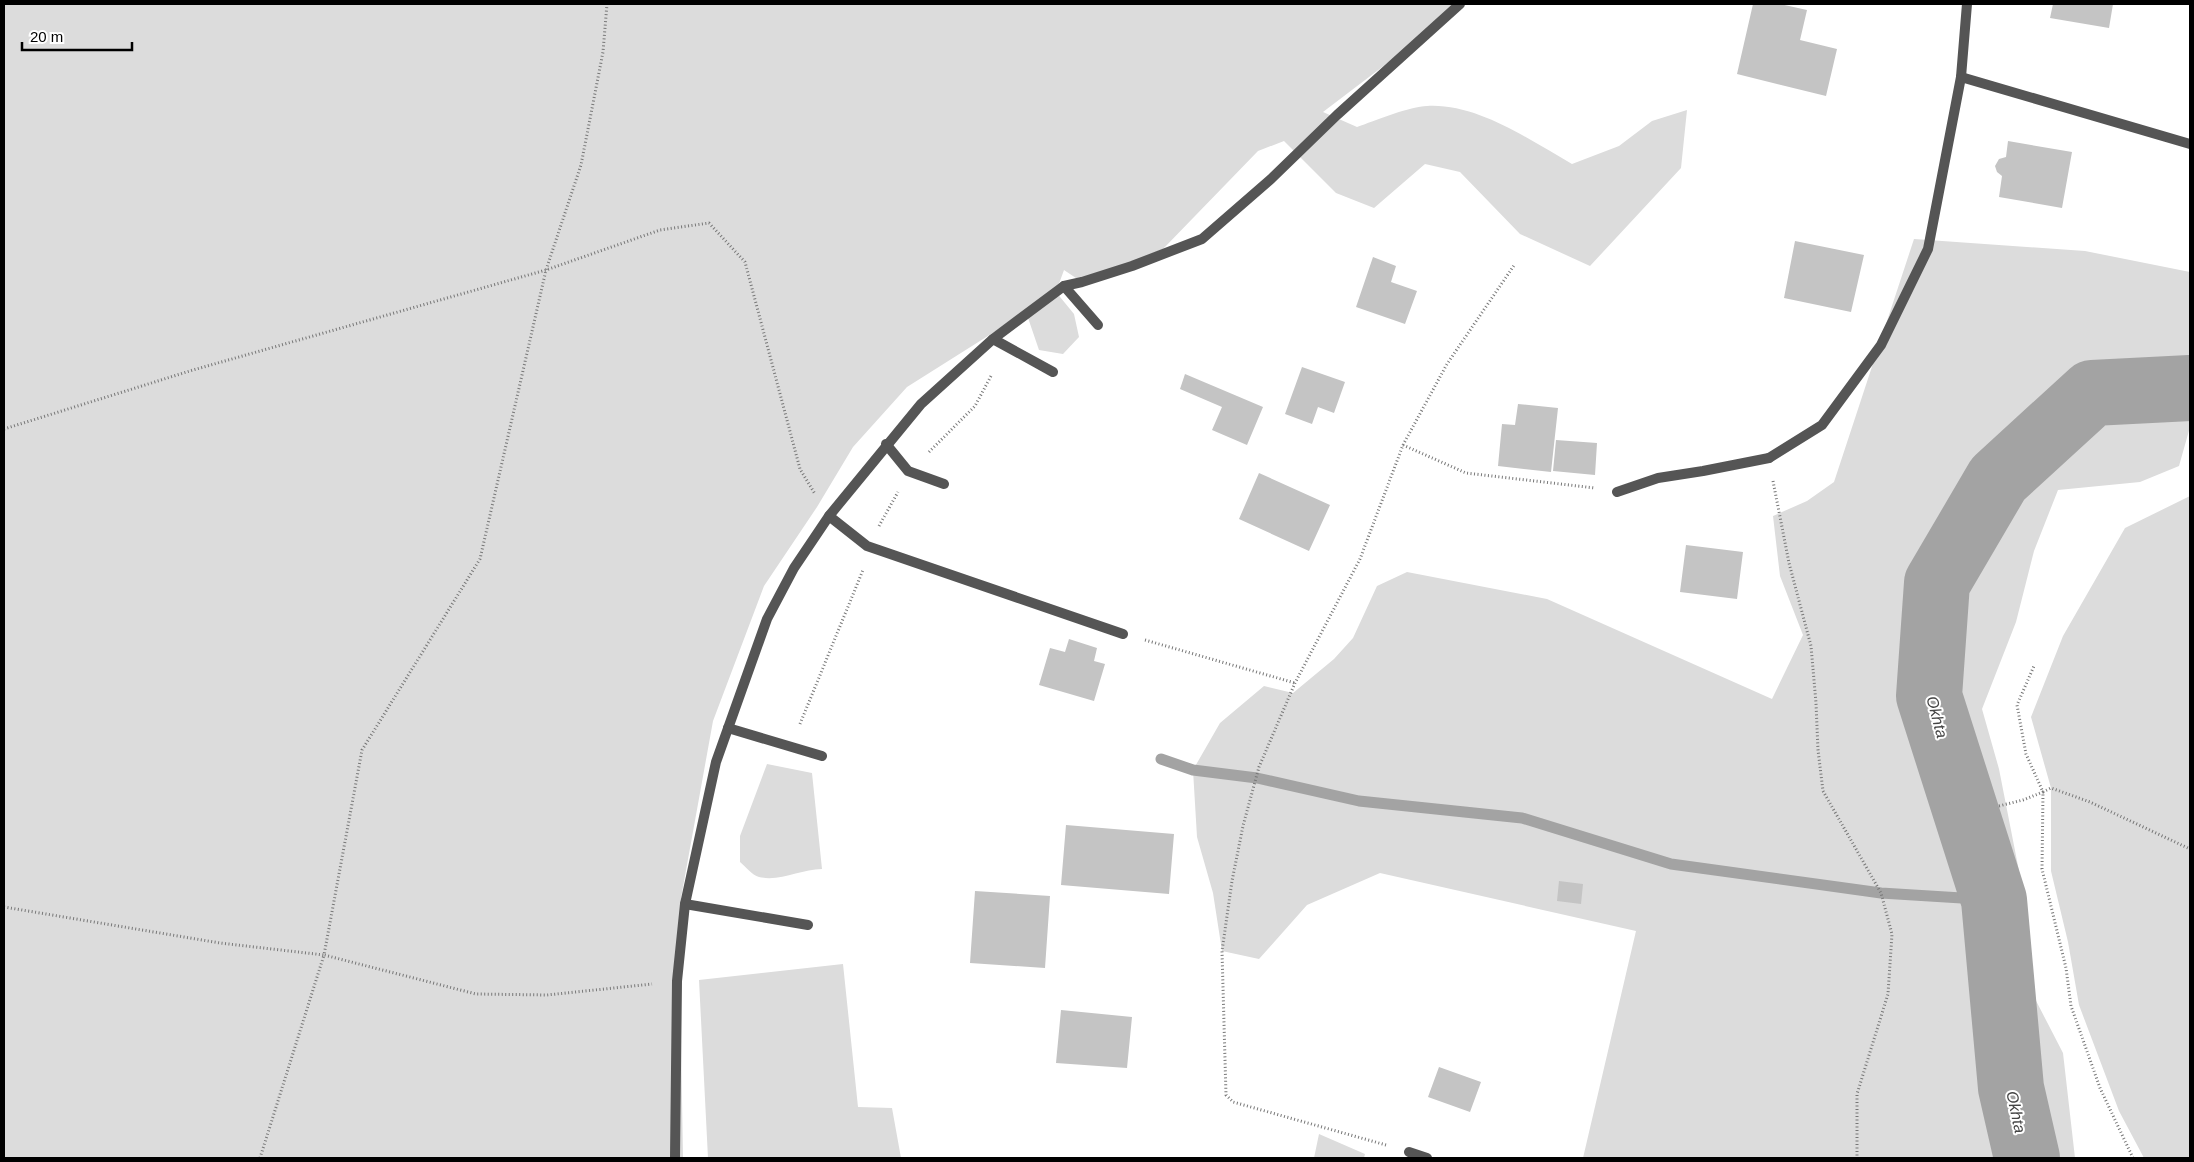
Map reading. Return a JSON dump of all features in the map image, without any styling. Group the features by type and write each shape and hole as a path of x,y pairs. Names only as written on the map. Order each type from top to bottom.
{"street":[{"path":"675,1158 677,981 685,904 716,762 767,619 794,568 829,516 886,444 921,404 993,339 1064,286 1132,266 1202,239 1271,179 1337,115 1460,4"},
{"path":"1616,492 1658,478 1768,458 1822,425 1881,345 1928,250 1961,77 1967,4"},
{"path":"1961,77 2190,144"},
{"path":"1064,286 1098,325"},
{"path":"993,339 1053,372"},
{"path":"886,444 908,471 944,484"},
{"path":"829,516 867,546 1123,634"},
{"path":"728,728 822,756"},
{"path":"685,904 808,924"},
{"path":"1409,1152 1427,1158"}],"path":[{"path":"260,1158 324,956 362,750 480,559 546,270 581,165 602,52 607,4"},
{"path":"4,429 193,370 546,270 660,230 709,223 745,262 800,470 829,516"},
{"path":"1409,1152 1233,1102 1226,1096 1222,951 1232,881 1243,826 1259,767 1295,683 1360,559 1403,445 1447,364 1515,264"},
{"path":"1403,445 1466,473 1566,484 1616,492"},
{"path":"1768,458 1788,563 1811,646 1818,750 1823,791 1881,892 1892,934 1888,994 1857,1094 1857,1158"},
{"path":"1123,634 1295,683"},
{"path":"2034,666 2017,705 2026,754 2043,792 2042,869 2066,968 2071,1006 2100,1088 2133,1158"},
{"path":"1999,806 2023,800 2051,788 2090,802 2190,849"},
{"path":"4,907 220,943 324,956 476,994 547,995 677,981"}],"shaded area":[{"path":"4,4 1465,4 1323,112 1357,127 1412,108 1427,106 1465,110 1521,134 1572,164 1619,146 1652,121 1687,110 1681,168 1590,266 1520,234 1460,172 1425,164 1374,208 1336,193 1284,141 1258,151 1163,249 1082,282 1064,270 1056,292 1074,314 1079,337 1063,354 1039,350 1026,312 907,387 853,447 817,507 764,586 713,721 681,898 680,978 683,1158 4,1158"},
{"path":"1914,239 2085,251 2190,272 2190,427 2179,466 2140,482 2058,490 2034,551 2016,622 1982,709 1999,769 2019,871 2031,991 2063,1053 2075,1158 1583,1158 1636,931 1380,873 1307,905 1259,959 1222,951 1213,893 1197,837 1193,770 1220,723 1264,686 1293,693 1334,659 1353,638 1377,586 1407,572 1547,599 1772,699 1803,635 1780,576 1773,516 1807,501 1834,482"},
{"path":"2190,496 2190,1158 2144,1158 2119,1111 2079,1005 2068,942 2051,871 2051,788 2031,717 2063,636 2125,528"},
{"path":"767,764 812,773 822,869 783,877 767,878 756,876 740,862 740,836"},
{"path":"843,964 858,1107 892,1108 901,1158 708,1158 699,980"},
{"path":"1319,1134 1365,1154 1364,1158 1314,1158"}],"building":[{"path":"1753,4 1780,4 1807,10 1800,40 1837,49 1826,96 1737,74"},
{"path":"2053,4 2113,4 2109,28 2050,18"},
{"path":"2008,141 2072,152 2062,208 1999,197 2002,176 1997,172 1995,166 1999,159 2006,157"},
{"path":"1795,241 1864,255 1851,312 1784,298"},
{"path":"1373,257 1396,266 1391,282 1417,291 1405,324 1356,307"},
{"path":"1302,367 1345,382 1334,413 1318,407 1312,424 1285,414"},
{"path":"1185,374 1263,407 1247,445 1212,430 1222,407 1180,389"},
{"path":"1518,404 1558,408 1551,472 1498,466 1502,424 1515,425"},
{"path":"1556,440 1597,443 1595,475 1553,471"},
{"path":"1259,473 1330,505 1309,551 1239,519"},
{"path":"1686,545 1743,552 1737,599 1680,592"},
{"path":"1069,639 1097,648 1094,661 1105,664 1094,701 1039,685 1050,648 1065,652"},
{"path":"1066,825 1174,834 1169,894 1061,885"},
{"path":"1559,881 1583,884 1581,904 1557,901"},
{"path":"975,891 1050,896 1045,968 970,963"},
{"path":"1061,1010 1132,1017 1127,1068 1056,1063"},
{"path":"1439,1067 1481,1082 1470,1112 1428,1097"}],"waterway":[{"name":"Okhta","path":"2027,1158 2011,1088 1994,900 1929,696 1937,583 1998,479 2092,393 2190,388"},
{"path":"1161,759 1193,770 1257,778 1359,801 1522,818 1671,864 1881,893 1994,900"}]}
